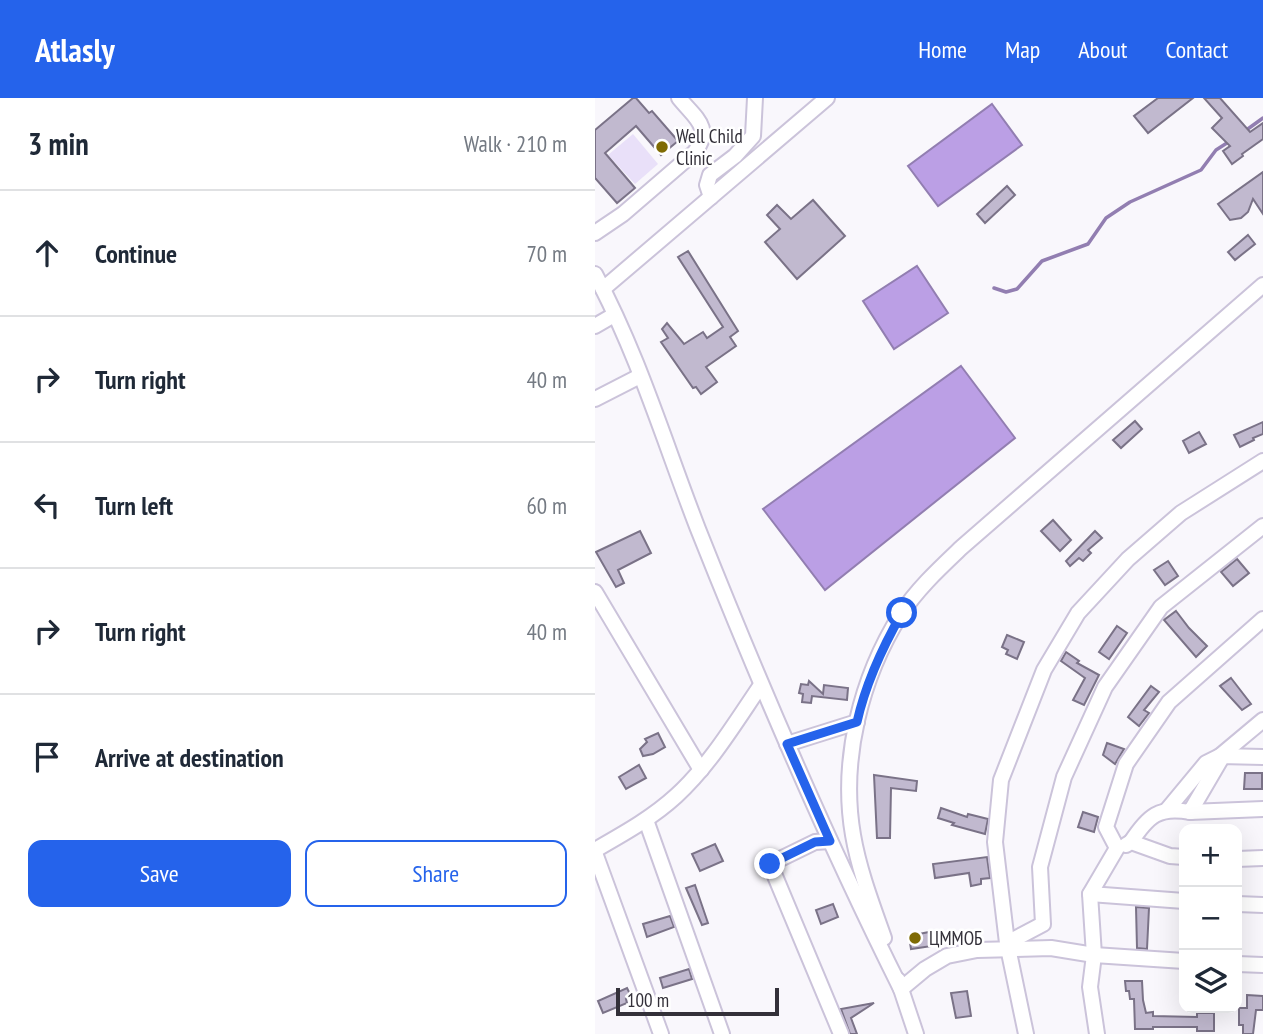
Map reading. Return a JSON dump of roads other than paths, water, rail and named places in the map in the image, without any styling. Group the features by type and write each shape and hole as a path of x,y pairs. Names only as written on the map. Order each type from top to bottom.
{"street":[{"path":"595,233 623,214 700,145 704,136 702,127 679,98"},
{"path":"711,197 707,184 711,175 735,156 753,136 755,98"},
{"path":"603,289 827,98"},
{"path":"595,274 640,376 761,685 830,841 901,989"},
{"path":"916,1034 864,879 853,834 849,785 857,722 863,695 879,654 902,613 935,573 1263,285"},
{"path":"595,326 614,316"},
{"path":"595,399 640,376"},
{"path":"1026,1034 1007,946 995,842 1001,780 1044,670 1078,613 1128,559 1181,513 1263,461"},
{"path":"1007,946 1043,924 1040,867 1064,777 1105,687 1161,607 1263,526"},
{"path":"595,592 701,770"},
{"path":"1179,857 1124,845 1106,827 1126,764 1169,702 1263,619"},
{"path":"661,1034 595,852 646,820 676,797 701,770 761,685"},
{"path":"1097,1034 1090,987 1094,955 1090,894 1124,845 1141,827 1167,810 1206,763 1220,756 1263,720"},
{"path":"787,744 857,722"},
{"path":"1220,756 1263,757"},
{"path":"1190,812 1221,759 1220,756"},
{"path":"1167,810 1190,812 1263,809"},
{"path":"646,820 722,1034"},
{"path":"830,841 815,842 770,864 841,1034"},
{"path":"1242,859 1263,859"},
{"path":"1090,894 1179,901"},
{"path":"1242,904 1263,905"},
{"path":"901,989 925,969 947,956 1007,946 1179,961"},
{"path":"1242,964 1263,965"}],"waterway":[{"path":"1245,131 1263,118"},
{"path":"994,288 1006,292 1017,289 1042,261 1088,244 1106,218 1130,202 1201,170 1216,150 1230,141"}],"place":[{"name":"Well Child Clinic","path":"662,147"},
{"name":"ЦММОБ","path":"915,938"}]}
